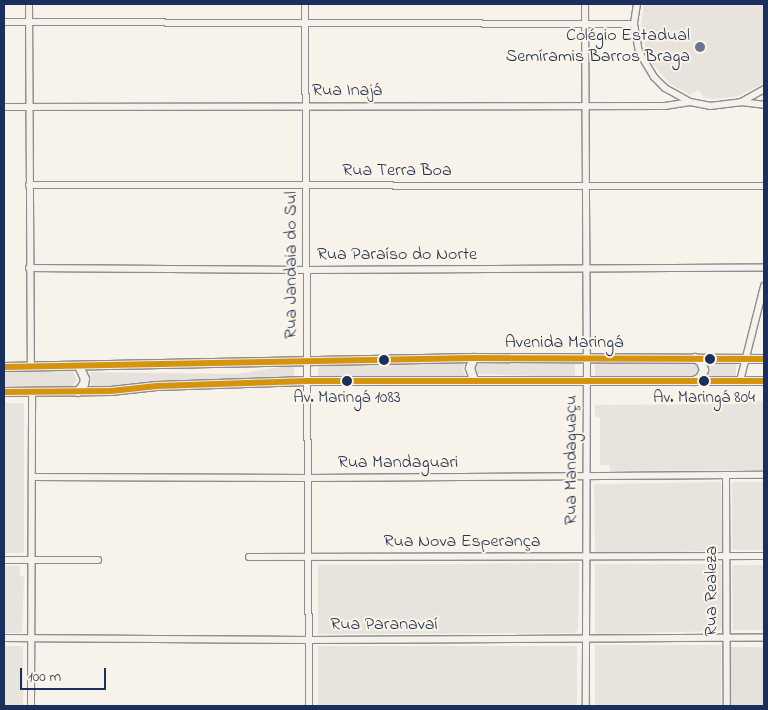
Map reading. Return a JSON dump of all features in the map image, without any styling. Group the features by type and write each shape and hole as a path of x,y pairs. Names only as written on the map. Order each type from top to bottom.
{"main road":[{"name":"Avenida Maringá","path":"4,367 474,358 764,359"},
{"path":"474,358 470,370 474,380"},
{"path":"692,381 700,378 704,370 701,362 693,358"},
{"path":"78,392 85,379 79,366"},
{"path":"4,392 111,391 157,386 307,381 764,381"}],"street":[{"path":"29,4 31,366"},
{"name":"Rua Jandaia do Sul","path":"305,4 309,706"},
{"name":"Rua Mandaguaçu","path":"585,4 586,706"},
{"path":"637,4 634,24 639,52 650,72 665,88 690,102 710,106 741,102 764,105"},
{"path":"4,22 634,24"},
{"path":"741,102 764,89"},
{"name":"Rua Inajá","path":"4,107 665,106 690,102"},
{"name":"Rua Terra Boa","path":"30,185 764,186"},
{"name":"Rua Paraíso do Norte","path":"29,268 308,270 764,268"},
{"path":"740,381 744,358 764,286"},
{"path":"31,706 32,392"},
{"name":"Rua Realeza","path":"726,475 727,706"},
{"name":"Rua Mandaguari","path":"32,477 308,478 764,475"},
{"name":"Rua Nova Esperança","path":"249,557 764,556"},
{"path":"4,560 98,560"},
{"name":"Rua Paranavaí","path":"4,638 586,640 764,638"}],"shaded area":[{"name":"Colégio Estadual Semíramis Barros Braga","path":"644,4 764,4 764,83 738,96 715,99 705,98 698,90 690,95 669,83 652,63 643,39 641,25"},
{"path":"595,361 736,361 736,376 595,376"},
{"path":"465,362 463,370 466,376 318,377 318,365"},
{"path":"575,362 575,377 476,374 473,366 477,363"},
{"path":"294,365 294,377 157,383 91,389 90,372 237,374"},
{"path":"4,371 73,371 77,380 71,388 4,388"},
{"path":"739,400 764,401 764,470 610,471 610,465 600,465 600,417 595,417 595,405 737,404"},
{"path":"4,403 24,403 24,550 22,553 4,553"},
{"path":"721,482 722,551 595,553 594,484"},
{"path":"732,482 764,482 764,550 732,550"},
{"path":"579,563 578,630 575,633 318,634 318,565"},
{"path":"595,564 721,564 722,628 719,631 597,634 595,632"},
{"path":"734,565 764,565 764,630 733,630 732,567"},
{"path":"4,566 20,566 20,576 24,577 22,633 4,633"},
{"path":"595,645 721,645 721,706 595,706"},
{"path":"4,646 23,646 23,706 4,706"},
{"path":"318,646 577,646 577,706 318,706"},
{"path":"731,647 764,647 764,706 731,706"}],"transit line":[{"path":"4,367 474,358 764,359"},
{"path":"4,392 111,391 157,386 307,381 764,381"}],"place":[{"name":"Colégio Estadual Semíramis Barros Braga","path":"700,47"},
{"name":"Av. Maringá 1083","path":"347,381"},
{"name":"Av. Maringá 804","path":"704,381"}]}
